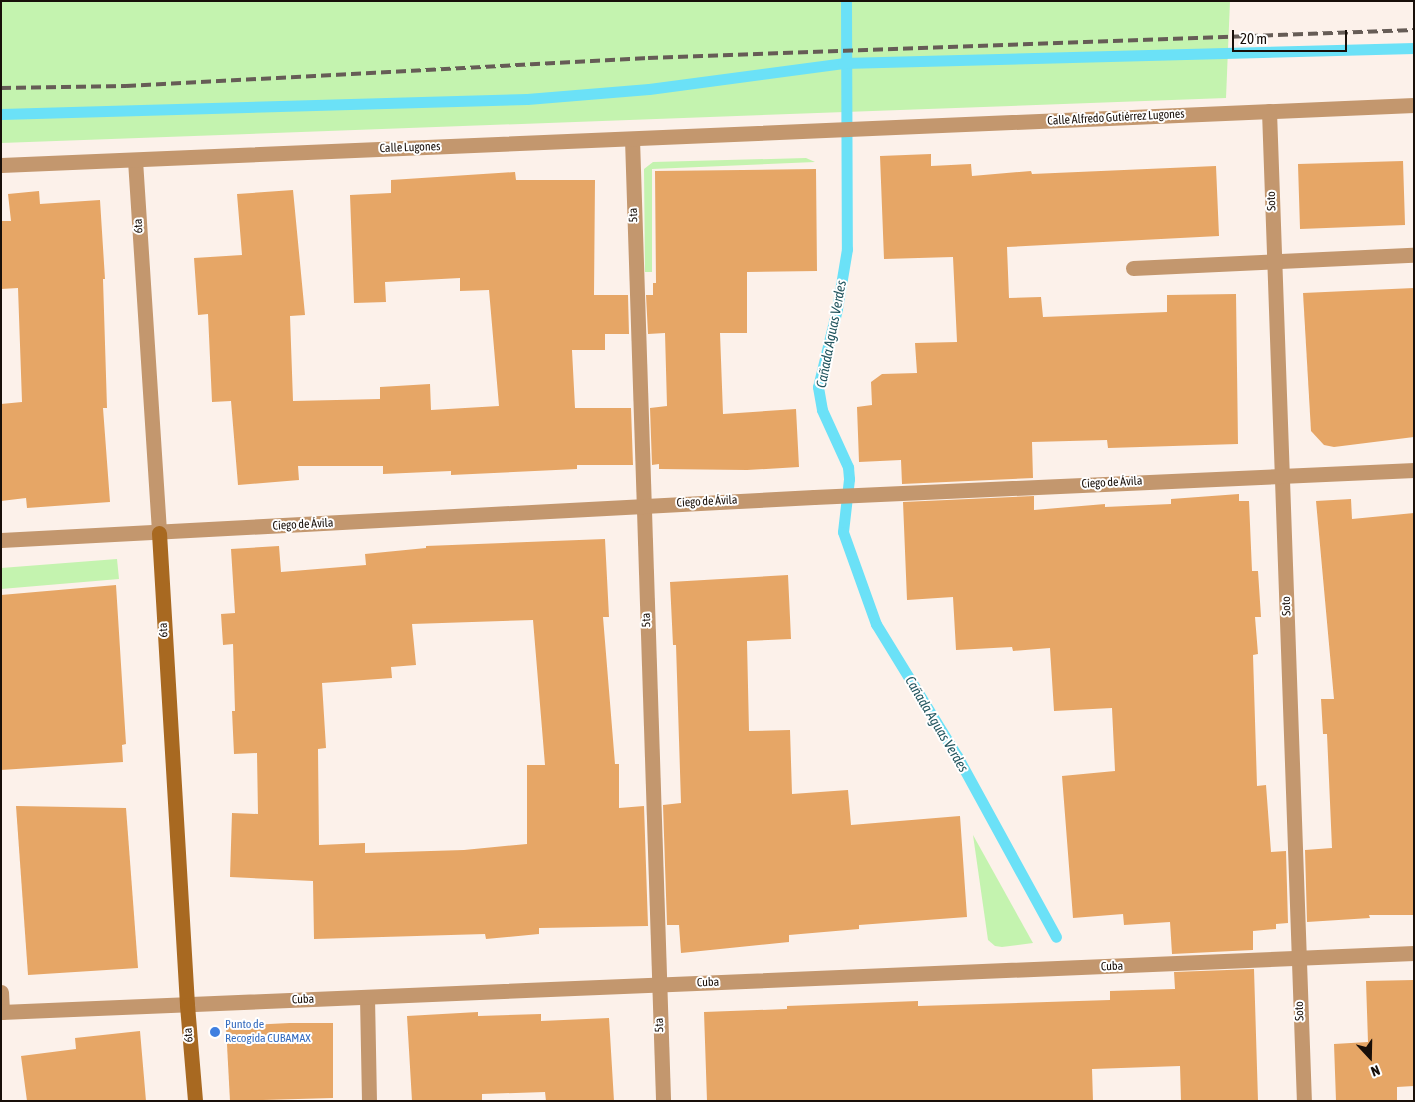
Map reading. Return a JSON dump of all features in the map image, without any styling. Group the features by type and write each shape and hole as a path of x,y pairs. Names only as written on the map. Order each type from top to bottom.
{"street":[{"name":"Calle Alfredo Gutiérrez Lugones","path":"818,131 1414,105"},
{"name":"Soto","path":"1269,111 1304,1101"},
{"name":"Calle Lugones","path":"1,164 818,131"},
{"name":"5ta","path":"632,139 663,1101"},
{"name":"6ta","path":"135,160 187,1005 195,1101"},
{"path":"1133,268 1412,255"},
{"name":"Ciego de Ávila","path":"1,540 868,494 1414,470"},
{"name":"Cuba","path":"2,1012 1414,953"},
{"path":"1,992 2,1012"},
{"path":"367,997 369,1101"}],"green space":[{"path":"1,1 1230,1 1226,98 1,143"},
{"path":"806,158 815,162 652,169 652,272 645,272 644,169 653,162"},
{"path":"117,559 119,579 1,589 1,568"},
{"path":"973,835 1033,943 1002,947 995,946 988,940"}],"building":[{"path":"931,154 931,166 971,164 972,176 1031,171 1032,174 1216,166 1219,236 1007,247 1009,298 1041,297 1043,317 1167,312 1167,295 1236,294 1238,444 1108,448 1107,440 1032,442 1033,478 902,484 901,460 859,462 857,407 872,405 871,382 882,374 917,373 915,343 957,342 953,257 884,259 880,156"},
{"path":"1403,161 1405,225 1300,229 1298,164"},
{"path":"816,169 817,271 747,272 747,333 720,333 723,414 796,409 799,467 747,470 659,469 659,464 652,465 650,408 667,406 665,333 648,334 646,295 653,295 653,283 656,283 655,171"},
{"path":"515,172 516,180 595,180 594,295 628,295 629,334 605,334 605,350 572,350 575,408 631,408 633,465 577,465 577,469 451,475 451,471 383,474 383,466 298,466 299,480 238,485 231,401 212,402 208,314 198,315 194,258 242,255 237,194 293,190 305,315 290,316 293,401 380,399 380,387 430,384 431,410 499,406 489,290 460,291 460,278 385,282 386,302 354,303 350,195 391,193 391,180"},
{"path":"39,191 40,204 100,200 105,279 103,279 107,408 103,408 110,502 27,508 26,498 1,501 1,404 22,402 18,288 1,289 1,221 11,221 8,194"},
{"path":"1414,288 1414,437 1334,447 1324,445 1311,431 1303,293"},
{"path":"1239,494 1239,501 1249,501 1252,571 1258,571 1261,617 1255,617 1258,654 1253,655 1257,786 1266,785 1271,852 1286,851 1288,923 1276,924 1276,929 1253,931 1253,950 1172,954 1170,922 1124,925 1123,914 1073,918 1062,776 1115,771 1112,708 1054,711 1050,648 1013,651 1012,647 956,650 953,597 907,600 903,502 1034,496 1034,510 1105,504 1105,507 1171,504 1171,499"},
{"path":"1351,499 1352,519 1414,513 1414,915 1369,915 1370,918 1307,922 1305,850 1332,848 1327,734 1323,734 1321,699 1334,699 1316,501"},
{"path":"605,539 609,617 603,617 615,764 619,764 619,808 644,806 648,926 539,928 539,934 486,939 485,934 314,939 313,881 230,877 232,813 258,814 257,753 234,754 232,711 235,711 233,644 223,645 221,614 235,613 231,549 279,546 281,572 366,565 365,554 426,548 426,546","holes":["533,620 545,765 527,765 527,844 464,850 365,853 365,843 319,845 318,749 326,748 322,683 392,678 391,667 416,665 412,624"]},
{"path":"788,575 791,639 747,641 749,731 790,730 792,794 848,790 851,825 960,816 967,917 859,925 859,929 789,935 789,942 681,953 679,925 667,925 663,805 681,803 676,645 673,645 670,582"},
{"path":"116,585 126,744 122,745 123,762 1,770 1,595"},
{"path":"16,806 126,808 138,968 28,975"},
{"path":"1254,969 1258,1101 1181,1101 1180,1066 1092,1069 1093,1101 707,1101 704,1012 787,1009 787,1006 918,1001 918,1006 1110,1000 1110,991 1175,989 1174,972"},
{"path":"1414,980 1414,1086 1397,1087 1397,1101 1336,1101 1334,1044 1368,1042 1366,981"},
{"path":"478,1012 478,1016 541,1014 541,1021 609,1018 614,1101 546,1101 545,1092 482,1094 482,1101 412,1101 407,1016"},
{"path":"333,1023 333,1098 230,1101 226,1026"},
{"path":"140,1031 146,1101 27,1101 21,1056 76,1049 75,1038"}],"waterway":[{"name":"Cañada Aguas Verdes","path":"846,1 847,249 837,309 818,387 822,410 848,467 849,479 843,532 876,624 957,756 1056,937"},
{"path":"1,114 527,99 649,89 843,63 1414,48"}],"railway":[{"path":"1,88 126,86 648,58 1414,30"}],"place":[{"name":"Punto de Recogida CUBAMAX","path":"215,1032"}]}
